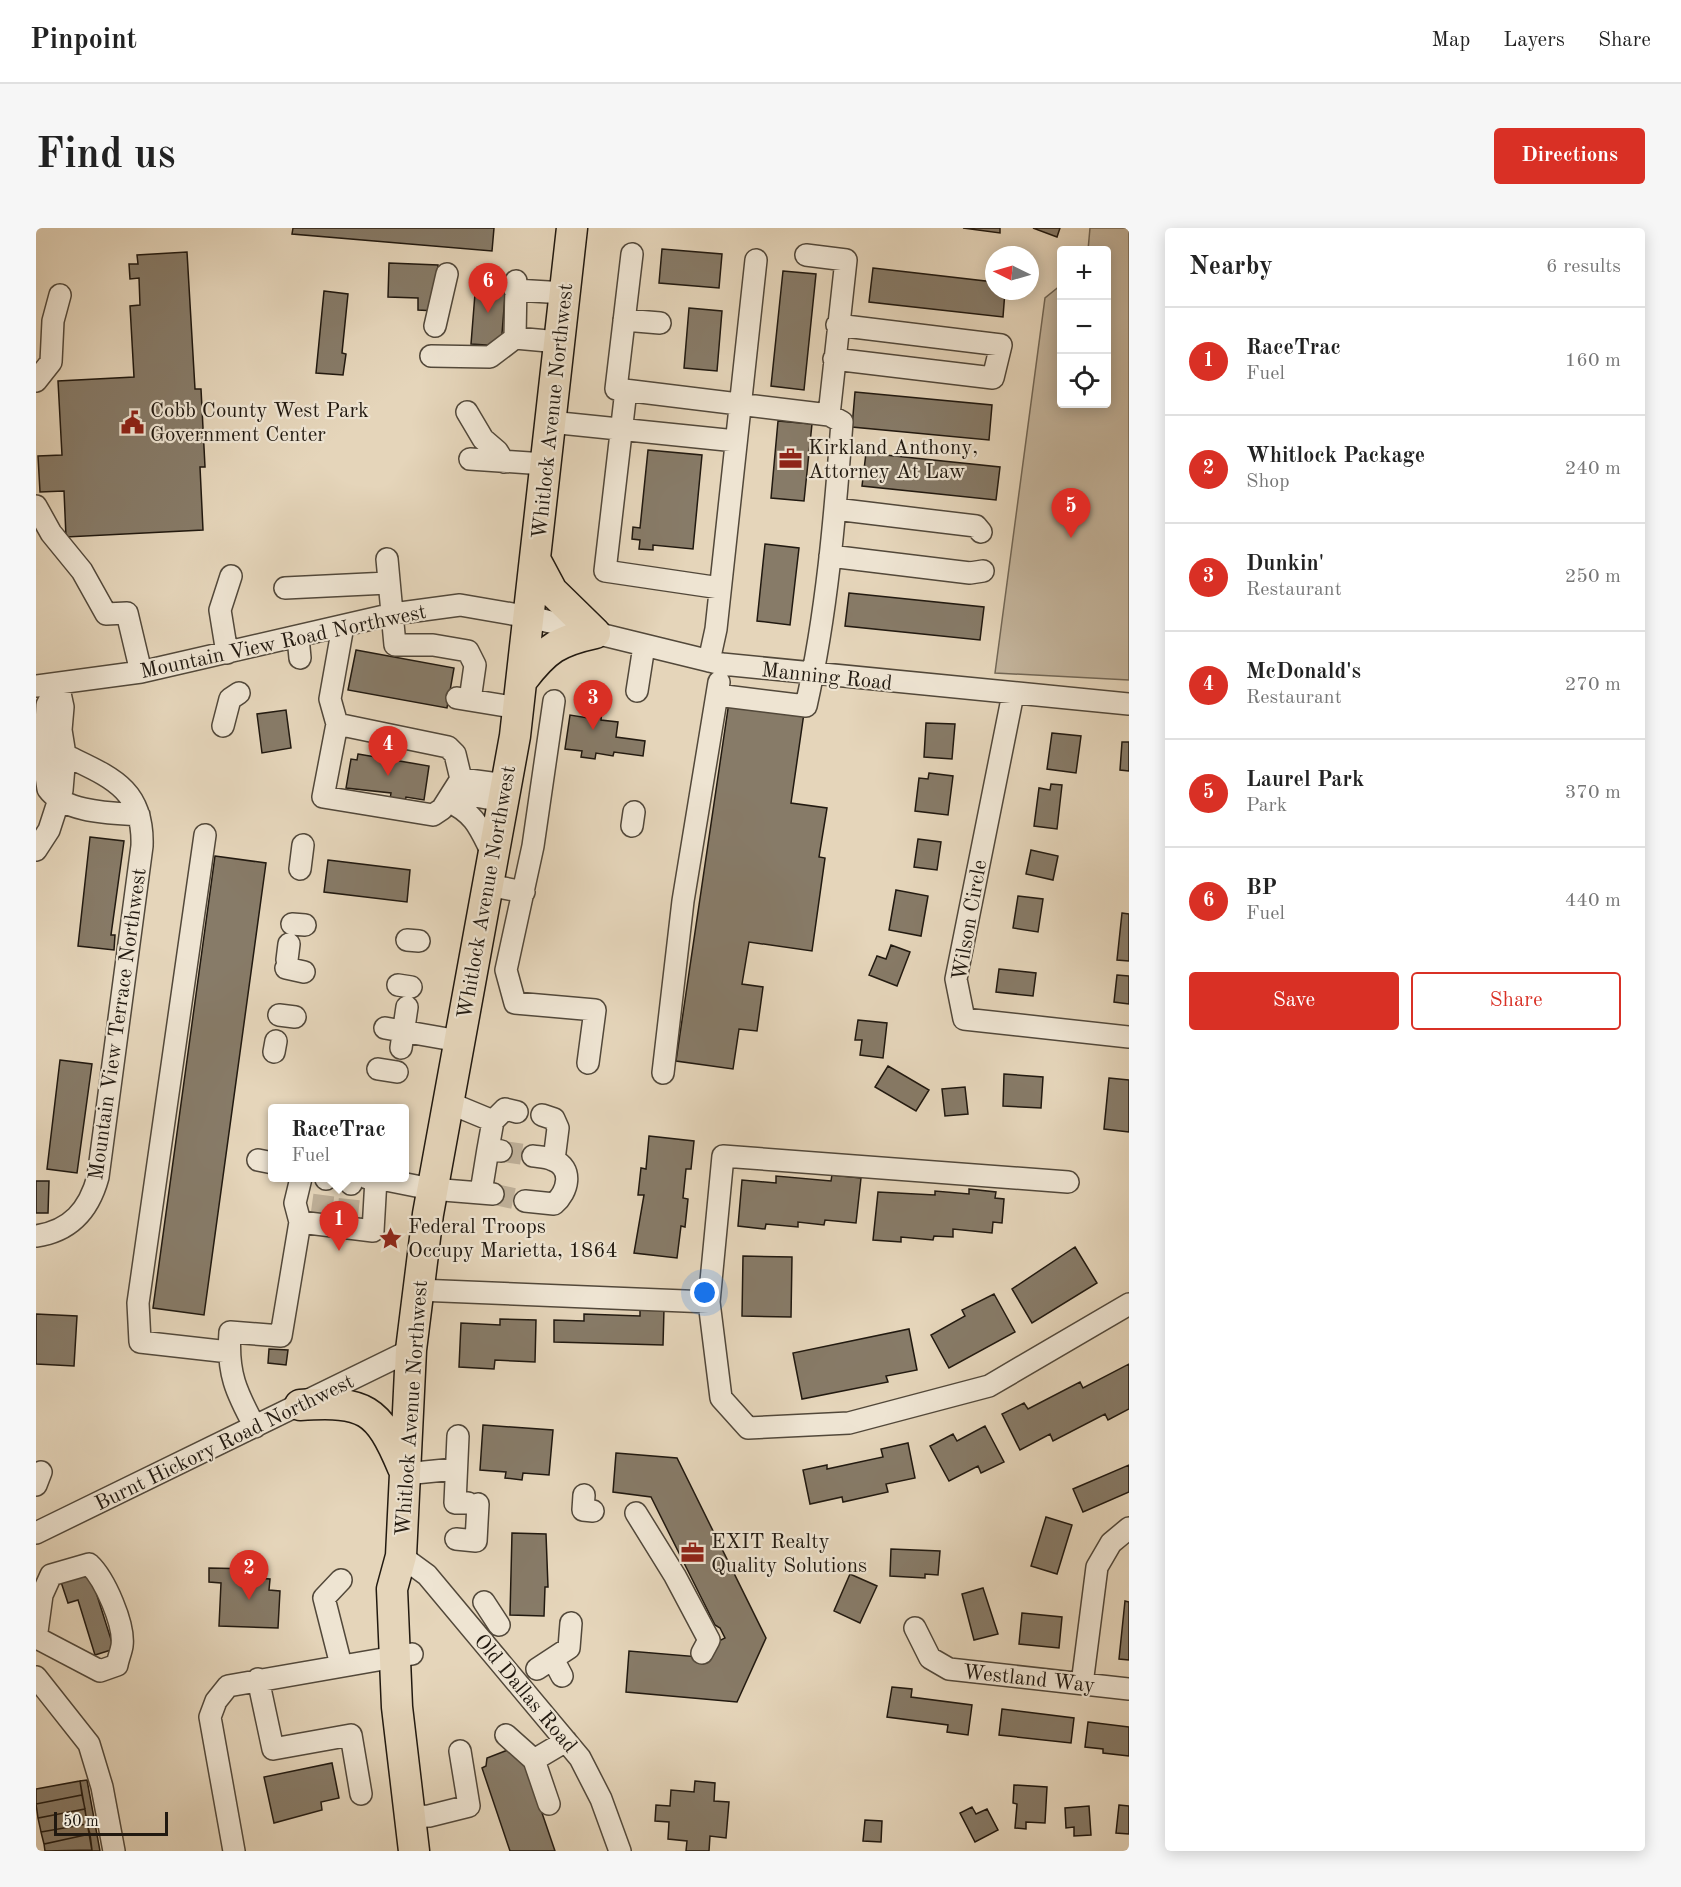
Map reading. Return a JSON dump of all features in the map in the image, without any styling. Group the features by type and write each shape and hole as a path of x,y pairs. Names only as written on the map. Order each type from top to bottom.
{"highway":[{"name":"Whitlock Avenue Northwest","path":"434,1851 419,1816 397,1707 403,1655 392,1589 401,1556 411,1350 431,1189 519,708 573,228"},
{"path":"536,561 552,591 595,633"},
{"path":"523,679 549,649 565,640 595,633"},
{"path":"300,1405 340,1402 361,1409 381,1424 405,1474"},
{"name":"Whitlock Avenue Northwest","path":"414,1851 419,1816"}],"street":[{"path":"632,254 616,389 829,415 842,422 830,556 814,674 806,706 717,695"},
{"path":"806,255 846,260 837,325 829,415"},
{"path":"663,1073 683,901 717,695 715,663 720,588 756,260"},
{"path":"435,326 447,274"},
{"path":"515,338 515,286 565,293"},
{"path":"36,381 51,362 52,321 60,295"},
{"path":"624,320 660,323"},
{"path":"834,359 993,378 1001,345 837,325"},
{"path":"431,356 490,357 515,338 559,342"},
{"path":"626,390 605,571 720,588"},
{"path":"467,412 483,439 497,451 504,462"},
{"path":"550,422 736,441"},
{"path":"470,459 545,464"},
{"path":"36,506 51,533 82,571 106,614 127,613 141,672"},
{"path":"835,509 976,526 981,532"},
{"path":"830,556 970,573 983,571"},
{"path":"387,559 395,645 433,645 468,651 475,665 463,699 519,708"},
{"path":"227,654 220,610 231,576"},
{"path":"285,588 388,583"},
{"name":"Mountain View Road Northwest","path":"36,686 141,672 393,614 460,605 530,617"},
{"name":"Manning Road","path":"530,617 715,663 1129,704"},
{"path":"343,626 330,699 337,724 323,796 437,815 454,791"},
{"path":"298,637 300,658"},
{"path":"637,691 644,646"},
{"path":"36,850 49,830 59,798 65,755 61,730 63,707 58,684"},
{"path":"58,684 47,705 44,763 48,789 59,798 91,812 139,815"},
{"path":"223,726 230,699 239,693"},
{"name":"Wilson Circle","path":"1012,694 956,979 964,1018 1129,1037"},
{"path":"554,701 524,892 513,931 506,970 515,1004 595,1010 588,1063"},
{"path":"337,724 452,748 454,791 474,818 493,855"},
{"name":"Mountain View Terrace Northwest","path":"36,1236 60,1230 78,1217 90,1199 98,1177 142,846 139,815 133,799 119,783 65,755"},
{"path":"454,791 504,793"},
{"path":"205,835 138,1313 140,1342 229,1352"},
{"path":"300,869 303,845"},
{"path":"488,885 524,892"},
{"path":"405,993 397,1035 459,1041"},
{"path":"447,1102 493,1121"},
{"path":"384,1182 431,1189 487,1193 495,1150 493,1121 505,1109 517,1112"},
{"path":"542,1114 554,1119 558,1128 554,1160"},
{"path":"525,1201 554,1204 563,1196 567,1178 565,1170 554,1160 533,1156"},
{"path":"1068,1182 723,1156 709,1302 721,1398 748,1428 849,1423 989,1386 1129,1304"},
{"path":"299,1182 295,1203 314,1221 346,1224 373,1232 365,1182"},
{"path":"255,1427 235,1389 229,1352 230,1332 280,1336 314,1221"},
{"path":"418,1290 709,1302"},
{"name":"Burnt Hickory Road Northwest","path":"36,1533 411,1350"},
{"path":"456,1539 476,1541 473,1503 455,1503 458,1436"},
{"path":"405,1474 456,1469"},
{"path":"636,1513 675,1576 709,1640 702,1653"},
{"path":"1082,1684 1097,1567 1112,1543 1129,1528"},
{"name":"Old Dallas Road","path":"401,1556 427,1575 580,1758 601,1799 620,1851"},
{"path":"89,1564 100,1574 114,1609 122,1644 117,1665 100,1671 36,1638 42,1595 51,1575 89,1564"},
{"path":"340,1580 324,1598 341,1665"},
{"path":"484,1602 499,1625"},
{"path":"519,1685 569,1648 571,1623"},
{"name":"Westland Way","path":"915,1628 930,1658 949,1669 1129,1689"},
{"path":"234,1851 210,1717 216,1701 228,1686 403,1655"},
{"path":"36,1677 89,1744 102,1787 114,1851"},
{"path":"258,1679 273,1749 351,1735 361,1794"},
{"path":"506,1735 534,1760 549,1804"},
{"path":"534,1760 566,1741"},
{"path":"419,1816 470,1806 460,1751"}],"shaded area":[{"path":"1090,228 1129,228 1129,680 995,673 1045,298 1057,288 1057,408 1111,408 1111,246 1088,246"}],"building":[{"path":"293,228 494,228 492,251 292,234"},
{"path":"963,228 1000,228 1000,233"},
{"path":"1033,228 1060,228 1057,237"},
{"path":"662,249 722,254 719,288 659,283"},
{"name":"Cobb County West Park Government Center","path":"187,252 195,389 201,389 205,467 200,467 203,530 66,537 64,491 40,492 38,456 62,455 58,381 134,377 130,306 140,305 139,278 130,279 129,264 138,264 137,255"},
{"path":"389,263 438,265 436,311 418,310 418,298 388,297"},
{"path":"873,268 985,281 985,300 1004,300 1003,317 869,302"},
{"path":"783,271 816,274 804,390 771,386"},
{"path":"476,281 506,283 501,346 471,344"},
{"path":"324,291 348,294 342,353 346,354 343,375 316,373"},
{"path":"689,308 722,311 717,371 684,368"},
{"path":"855,392 992,405 989,440 852,427"},
{"path":"778,421 812,424 804,501 771,498"},
{"path":"648,450 702,455 693,549 653,545 653,550 639,549 640,540 632,539 633,527 640,528"},
{"path":"866,453 1000,467 996,500 862,486"},
{"path":"765,544 799,548 790,625 757,621"},
{"path":"849,593 984,607 980,640 845,626"},
{"path":"356,650 454,668 447,708 348,690"},
{"path":"729,702 804,713 791,803 827,808 819,857 825,858 812,951 749,942 742,984 763,987 757,1031 739,1029 733,1069 676,1061"},
{"path":"286,710 291,748 262,753 257,714"},
{"path":"589,711 602,712 601,720 618,722 616,737 645,741 643,756 614,752 613,756 596,753 595,759 581,757 582,751 565,749 570,715 588,718"},
{"path":"926,723 955,724 952,759 924,757"},
{"path":"1052,733 1081,736 1076,773 1047,769"},
{"path":"1122,742 1129,742 1129,771 1120,770"},
{"path":"358,754 429,766 424,800 406,797 405,801 390,799 391,793 346,788 351,759 357,760"},
{"path":"929,773 953,776 948,815 915,811 919,778 928,779"},
{"path":"1051,784 1062,785 1057,829 1034,826 1039,788 1050,790"},
{"path":"90,837 124,841 111,935 115,935 114,950 78,946"},
{"path":"918,839 941,842 937,870 914,867"},
{"path":"1031,850 1058,856 1053,880 1026,874"},
{"path":"215,856 266,863 204,1315 153,1308"},
{"path":"328,860 410,870 407,902 324,892"},
{"path":"896,890 928,896 921,936 889,930"},
{"path":"1018,896 1043,899 1038,932 1013,928"},
{"path":"1122,913 1129,914 1129,961 1117,960"},
{"path":"891,945 910,952 897,986 869,975 877,956 886,959"},
{"path":"999,969 1036,973 1033,996 996,992"},
{"path":"1117,975 1129,976 1129,1004 1114,1002"},
{"path":"858,1020 887,1023 883,1058 860,1055 862,1040 855,1040"},
{"path":"60,1060 92,1064 77,1173 47,1169"},
{"path":"888,1066 929,1090 916,1111 875,1087"},
{"path":"1004,1074 1043,1077 1041,1108 1003,1106"},
{"path":"1109,1078 1129,1080 1129,1132 1104,1129"},
{"path":"965,1087 968,1114 945,1116 942,1089"},
{"path":"649,1136 694,1141 691,1169 686,1169 683,1198 688,1199 685,1227 681,1226 677,1258 634,1253 644,1195 638,1195 641,1168 646,1169"},
{"path":"832,1175 861,1178 856,1223 825,1220 824,1225 798,1222 798,1227 766,1224 765,1229 738,1226 742,1180 776,1183 776,1176 831,1181"},
{"path":"36,1181 49,1181 48,1213 36,1213"},
{"path":"969,1189 996,1192 995,1198 1004,1199 1002,1223 993,1222 992,1233 953,1229 953,1237 934,1236 933,1240 901,1237 901,1242 873,1240 878,1192 935,1195 935,1191 969,1194"},
{"path":"1075,1247 1097,1283 1032,1323 1012,1289"},
{"path":"743,1256 792,1257 791,1317 742,1316"},
{"path":"994,1294 1015,1332 949,1368 931,1335 965,1316 962,1310"},
{"path":"640,1308 664,1309 663,1345 554,1342 554,1320 584,1321 584,1314 640,1316"},
{"path":"36,1314 77,1316 74,1366 36,1364"},
{"path":"500,1319 536,1320 535,1362 495,1360 494,1369 459,1367 461,1323 500,1325"},
{"path":"909,1329 917,1370 886,1376 888,1382 802,1399 793,1353"},
{"path":"269,1349 288,1350 286,1365 268,1363"},
{"path":"1129,1364 1129,1409 1108,1420 1105,1414 1053,1441 1050,1434 1020,1450 1002,1414 1024,1403 1028,1409 1080,1382 1083,1388"},
{"path":"483,1425 553,1430 549,1475 523,1473 522,1480 505,1478 506,1472 480,1470"},
{"path":"985,1426 1004,1462 981,1473 978,1466 949,1481 930,1446 953,1434 957,1441"},
{"path":"908,1443 915,1478 886,1484 888,1492 843,1502 842,1497 810,1504 803,1470 827,1465 827,1469 883,1457 881,1449"},
{"path":"616,1453 677,1458 766,1638 737,1702 626,1692 629,1651 711,1658 713,1644 725,1638 720,1628 715,1625 651,1497 613,1492"},
{"path":"1129,1465 1129,1492 1083,1512 1073,1489"},
{"path":"1046,1517 1072,1525 1057,1574 1031,1566"},
{"path":"512,1533 546,1534 548,1587 545,1587 544,1616 510,1615"},
{"path":"891,1549 940,1551 938,1575 925,1574 925,1578 890,1576"},
{"path":"209,1568 256,1569 255,1578 270,1579 269,1590 280,1591 278,1628 219,1626 221,1583 209,1582"},
{"path":"89,1570 114,1649 95,1655 78,1600 68,1603 60,1579"},
{"path":"850,1574 877,1586 860,1623 834,1611"},
{"path":"983,1588 998,1634 974,1640 962,1594"},
{"path":"1125,1601 1129,1602 1129,1660 1119,1659"},
{"path":"1022,1613 1062,1617 1059,1648 1019,1644"},
{"path":"892,1687 912,1689 911,1697 972,1705 968,1735 947,1732 948,1725 887,1717"},
{"path":"1002,1709 1074,1718 1071,1743 999,1735"},
{"path":"1088,1722 1129,1727 1129,1756 1103,1753 1103,1749 1085,1747"},
{"path":"513,1748 527,1769 555,1851 510,1851 482,1768 486,1766 487,1758"},
{"path":"332,1763 339,1798 321,1802 322,1810 274,1823 264,1777"},
{"path":"87,1780 100,1851 92,1851 80,1781"},
{"path":"80,1781 82,1795 36,1804 36,1789"},
{"path":"695,1781 715,1783 714,1801 729,1802 726,1838 710,1836 709,1851 686,1851 687,1841 668,1839 669,1822 655,1821 656,1805 670,1806 671,1790 694,1792"},
{"path":"1014,1785 1047,1787 1045,1823 1026,1822 1026,1829 1015,1828 1017,1804 1013,1803"},
{"path":"82,1795 85,1809 38,1818 36,1804"},
{"path":"1119,1805 1129,1806 1129,1834 1116,1833"},
{"path":"1089,1806 1091,1835 1074,1836 1074,1827 1066,1828 1065,1808"},
{"path":"972,1807 976,1814 987,1809 998,1830 975,1842 960,1813"},
{"path":"85,1809 87,1824 41,1832 38,1818"},
{"path":"865,1820 882,1821 881,1842 863,1841"},
{"path":"87,1824 90,1834 44,1844 41,1832"},
{"path":"90,1834 92,1850 45,1851 44,1844"}],"tunnel":[{"path":"501,1151 533,1156"},
{"path":"321,1216 326,1182"},
{"path":"347,1220 351,1184"},
{"path":"493,1194 525,1201"}],"place":[{"name":"BP","path":"488,313"},
{"name":"Cobb County West Park Government Center","path":"132,422"},
{"name":"Kirkland Anthony, Attorney At Law","path":"790,459"},
{"name":"Laurel Park","path":"1071,538"},
{"name":"Dunkin'","path":"593,730"},
{"name":"McDonald's","path":"388,776"},
{"name":"Federal Troops Occupy Marietta, 1864","path":"390,1238"},
{"name":"RaceTrac","path":"339,1251"},
{"name":"EXIT Realty Quality Solutions","path":"693,1553"},
{"name":"Whitlock Package","path":"249,1600"}]}
